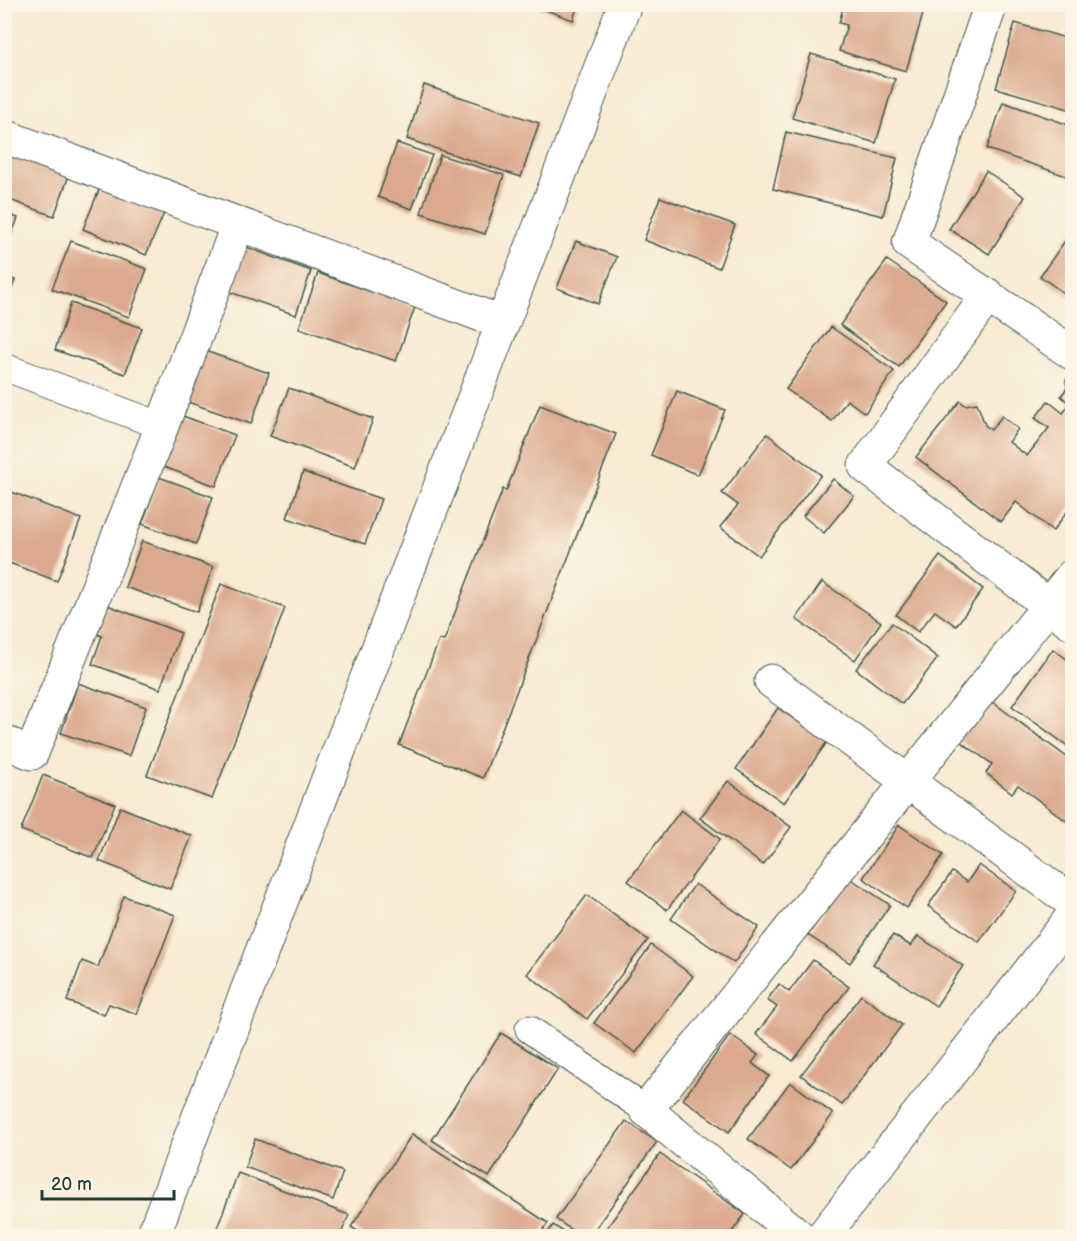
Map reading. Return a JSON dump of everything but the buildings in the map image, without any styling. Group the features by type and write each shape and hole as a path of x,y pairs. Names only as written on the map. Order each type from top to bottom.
{"street":[{"path":"153,1236 625,4"},
{"path":"991,4 909,243 1072,353"},
{"path":"4,136 503,323"},
{"path":"4,742 32,753 162,426 238,224"},
{"path":"988,295 865,466 1061,614"},
{"path":"799,1236 646,1110 908,783 1061,614 1072,576"},
{"path":"771,681 1072,902"},
{"path":"823,1236 1072,917"}],"lane":[{"path":"4,367 162,426"},
{"path":"529,1029 646,1110"}]}
